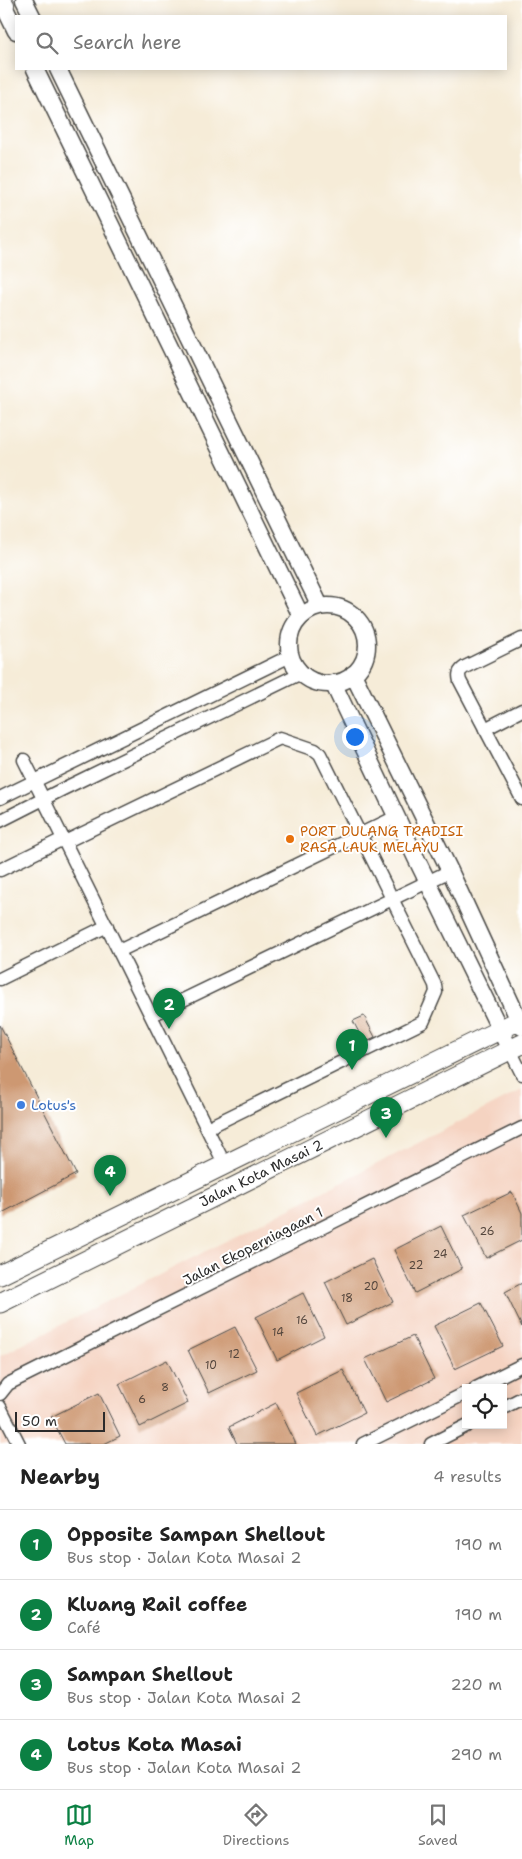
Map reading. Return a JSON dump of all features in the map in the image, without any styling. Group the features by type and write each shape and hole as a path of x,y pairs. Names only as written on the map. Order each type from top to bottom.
{"main road":[{"name":"Jalan Kota Masai 2","path":"0,1276 500,1030 521,1022"},
{"name":"Jalan Kota Masai 2","path":"0,1303 516,1047"}],"street":[{"path":"24,0 32,15"},
{"path":"2,3 15,29"},
{"path":"35,70 301,616"},
{"path":"58,70 320,606"},
{"path":"320,606 333,606 345,610 356,617 363,628 366,640 366,653 361,665 353,674 344,680 333,683 316,682 301,673 290,656 289,642 292,628 301,616 320,606"},
{"path":"522,639 460,670 459,675 522,799"},
{"path":"0,798 290,656"},
{"path":"0,821 301,673"},
{"path":"353,674 450,871 521,1022"},
{"path":"333,683 500,1030 516,1047 522,1074"},
{"path":"485,729 522,710"},
{"path":"0,870 283,738 319,752 436,987 425,1020 207,1128"},
{"path":"24,760 152,1015 225,1166"},
{"path":"119,950 396,817"},
{"path":"152,1015 450,871"},
{"path":"0,979 107,926"},
{"name":"Jalan Ekoperniagaan 1","path":"0,1394 8,1384 522,1128"},
{"path":"484,1384 522,1365"},
{"path":"370,1443 462,1395"},
{"path":"507,1406 522,1398"},
{"path":"2,1411 19,1444"},
{"path":"431,1444 462,1428"}],"shaded area":[{"path":"522,1090 522,1444 0,1444 0,1356"}],"building":[{"path":"364,1016 375,1037 364,1042 353,1021"},
{"name":"Lotus's","path":"0,1025 76,1174 0,1214"},
{"path":"512,1192 522,1213 522,1240 486,1258 464,1215"},
{"path":"441,1226 462,1269 415,1293 394,1250"},
{"path":"372,1259 393,1302 346,1325 325,1282"},
{"path":"522,1283 522,1327 505,1292"},
{"path":"303,1293 324,1336 277,1360 256,1317"},
{"path":"481,1303 503,1346 455,1369 434,1326"},
{"path":"235,1327 257,1370 209,1393 188,1350"},
{"path":"413,1336 434,1379 386,1402 365,1359"},
{"path":"167,1360 188,1403 140,1427 119,1384"},
{"path":"343,1370 364,1413 317,1436 296,1393"},
{"path":"99,1393 120,1436 104,1444 65,1444 51,1417"},
{"path":"276,1403 296,1444 237,1444 229,1427"}],"place":[{"name":"PORT DULANG TRADISI RASA LAUK MELAYU","path":"290,839"},
{"name":"Kluang Rail coffee","path":"169,1029"},
{"name":"Opposite Sampan Shellout","path":"352,1070"},
{"name":"Lotus's","path":"21,1105"},
{"name":"Sampan Shellout","path":"386,1138"},
{"name":"Lotus Kota Masai","path":"110,1196"}]}
